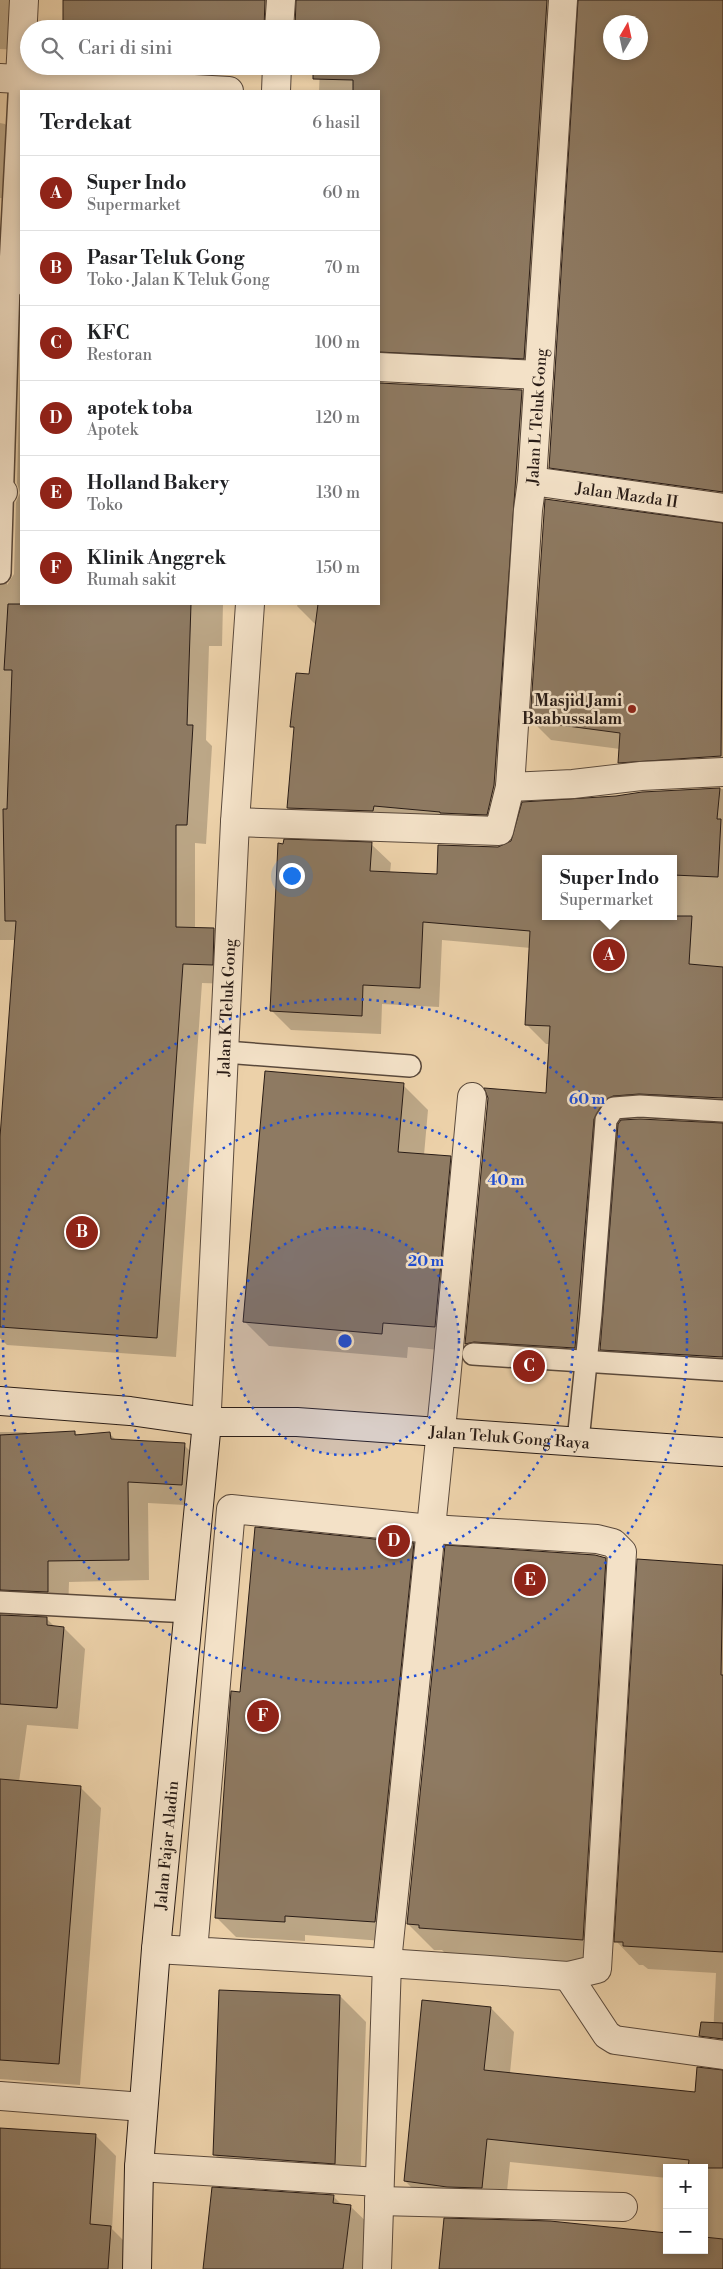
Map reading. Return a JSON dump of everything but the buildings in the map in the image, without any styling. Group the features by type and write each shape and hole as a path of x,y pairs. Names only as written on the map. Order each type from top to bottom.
{"street":[{"path":"20,20 24,0"},
{"path":"280,20 281,0"},
{"name":"Jalan L Teluk Gong","path":"235,822 499,831 510,787 563,0"},
{"path":"20,22 10,78 212,90"},
{"path":"276,90 277,75"},
{"path":"380,367 539,375"},
{"name":"Jalan Mazda II","path":"532,481 723,508"},
{"name":"Jalan K Teluk Gong","path":"207,1416 235,822 250,605"},
{"path":"510,787 573,784 641,776 723,772"},
{"path":"378,2269 387,1962 472,1097"},
{"name":"Jalan Teluk Gong Raya","path":"0,1401 723,1452"},
{"name":"Jalan Fajar Aladin","path":"137,2269 139,2167 143,2107 156,1949 207,1416"},
{"path":"156,1949 387,1962 568,1976 597,1969 622,1552 613,1542 597,1539 431,1529 231,1509 193,1951"},
{"path":"568,1976 607,2035 615,2040 723,2055"},
{"path":"0,2096 143,2107"},
{"path":"139,2167 379,2192 623,2207"}],"lane":[{"path":"0,573 10,78"},
{"path":"225,1052 410,1066"},
{"path":"578,1441 591,1314 606,1120 614,1108 640,1106 723,1111"},
{"path":"473,1354 723,1370"},
{"path":"0,1602 188,1612"}],"place":[{"name":"Masjid Jami Baabussalam","path":"632,709"},
{"name":"Super Indo","path":"609,955"},
{"name":"Pasar Teluk Gong","path":"82,1232"},
{"name":"KFC","path":"529,1366"},
{"name":"apotek toba","path":"394,1541"},
{"name":"Holland Bakery","path":"530,1580"},
{"name":"Klinik Anggrek","path":"263,1716"}]}
